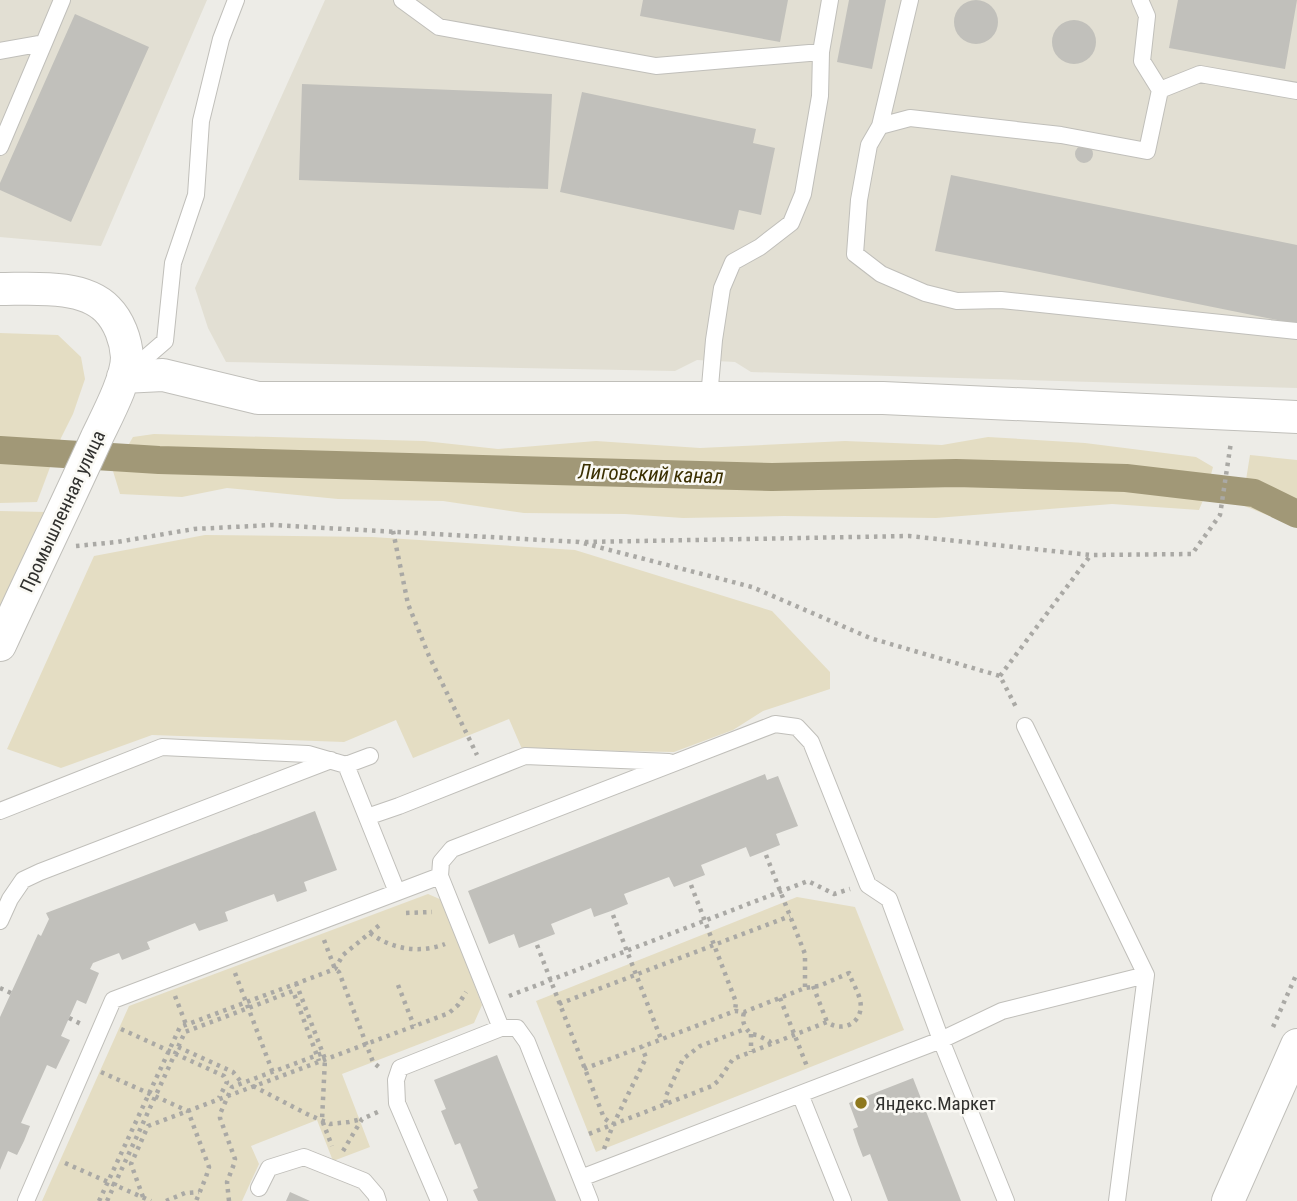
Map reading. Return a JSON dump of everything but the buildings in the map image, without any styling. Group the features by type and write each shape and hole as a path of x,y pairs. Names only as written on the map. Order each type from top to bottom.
{"street":[{"path":"0,289 58,289 94,299 106,307 119,323 124,340 127,358 124,377 163,375 258,398 883,398 1297,417"},
{"name":"Промышленная улица","path":"0,645 124,377"},
{"path":"1228,1201 1297,1045"}],"lane":[{"path":"0,147 62,0"},
{"path":"124,377 165,341 173,263 196,195 201,121 221,39 236,0"},
{"path":"402,0 439,27 656,66 821,52"},
{"path":"709,398 722,288 733,262 760,247 791,223 803,194 820,96 821,52 830,0"},
{"path":"910,0 880,126 869,145 859,200 855,254 881,274 925,293 957,301 1001,300 1297,331"},
{"path":"880,126 910,118 1061,135 1147,150 1160,90 1142,61 1147,16 1140,0"},
{"path":"0,51 44,43"},
{"path":"1160,90 1200,74 1297,91"},
{"path":"501,1028 448,909 440,876 441,862 452,849 775,724 797,727 811,742 868,885 889,899 941,1040 1006,1201"},
{"path":"1026,726 1146,975 1117,1201"},
{"path":"0,811 162,747 308,754 339,763 367,817 397,892"},
{"path":"0,921 5,894 23,880 40,872 339,763 370,756"},
{"path":"367,817 525,756 675,762"},
{"path":"26,1201 113,1000 440,876"},
{"path":"581,1178 941,1040 1002,1011 1146,975"},
{"path":"439,1201 397,1103 396,1080 400,1068 501,1028 517,1028 527,1042 590,1201"},
{"path":"808,1091 843,1201"},
{"path":"259,1188 269,1168 304,1157 336,1165 364,1181 378,1201"}],"path":[{"path":"48,542 68,547 194,529 272,525 579,542 909,536 1091,555 1192,554 1220,515 1230,450"},
{"path":"393,531 408,604 429,656 485,772"},
{"path":"579,542 752,587 870,638 1000,676 1026,726"},
{"path":"1000,676 1091,555"},
{"path":"766,855 805,954 805,988"},
{"path":"491,1003 808,881 834,894 868,885"},
{"path":"691,885 736,1002 735,1011"},
{"path":"370,933 385,943 420,949 440,947 455,941 448,909 398,914"},
{"path":"613,915 662,1039"},
{"path":"559,1004 790,916"},
{"path":"107,1201 187,1028 246,1002 335,969 343,955 386,919"},
{"path":"317,922 373,1062 396,1080"},
{"path":"537,945 604,1118 613,1125"},
{"path":"229,956 275,1078"},
{"path":"584,1069 735,1011 744,1012 805,988 813,986 819,986 849,973 861,1001 859,1015 855,1021 849,1026 838,1027 827,1022 813,986"},
{"path":"169,979 187,1028"},
{"path":"296,983 321,1057 322,1120 336,1165"},
{"path":"398,985 414,1026"},
{"path":"0,988 11,993"},
{"path":"229,1201 227,1182 235,1159 220,1114 232,1087 366,1044 449,1013 458,1005 468,988"},
{"path":"99,1201 180,1027 187,1028 293,991 321,1057"},
{"path":"780,998 794,1035 808,1091"},
{"path":"744,1012 742,1018 746,1029 771,1044"},
{"path":"104,1022 224,1076 227,1082 219,1099"},
{"path":"588,1134 712,1086 733,1059 827,1022"},
{"path":"666,1104 666,1098 683,1059 700,1046 746,1029"},
{"path":"751,1034 751,1052"},
{"path":"178,1047 233,1072 242,1083"},
{"path":"607,1168 601,1154 646,1058 642,1048"},
{"path":"143,1198 131,1164 148,1126 275,1078 321,1057"},
{"path":"85,1065 188,1111 209,1167 196,1201"},
{"path":"253,1086 330,1124 362,1119 397,1103"},
{"path":"336,1165 362,1119"},
{"path":"46,1154 151,1201"},
{"path":"166,1201 200,1191"}],"shaded area":[{"path":"0,0 207,0 101,246 0,237"},
{"path":"325,0 1297,0 1297,388 751,372 735,362 697,360 675,371 226,362 208,328 195,288"},
{"path":"0,333 58,335 81,357 85,379 37,502 0,503"},
{"path":"154,434 424,441 498,449 596,441 700,448 845,441 942,445 988,437 1085,443 1196,457 1213,467 1199,510 1112,504 936,518 683,518 625,514 524,513 443,501 338,499 227,488 182,497 120,494 113,471 133,437"},
{"path":"1250,455 1297,460 1297,527 1242,505"},
{"path":"0,511 46,512 0,613"},
{"path":"205,535 372,537 575,550 772,611 830,672 830,689 763,711 733,730 674,752 522,749 509,719 413,758 396,720 344,742 152,735 61,768 7,749 94,556"},
{"path":"428,894 442,900 482,1005 474,1023 342,1074 370,1147 333,1161 317,1120 251,1146 259,1164 242,1201 42,1201 129,1006"},
{"path":"797,897 855,907 904,1030 596,1152 536,1001"}],"waterway":[{"name":"Лиговский канал","path":"0,450 159,460 772,477 956,473 1126,478 1254,493 1297,514"}],"place":[{"name":"Яндекс.Маркет","path":"861,1103"}]}
